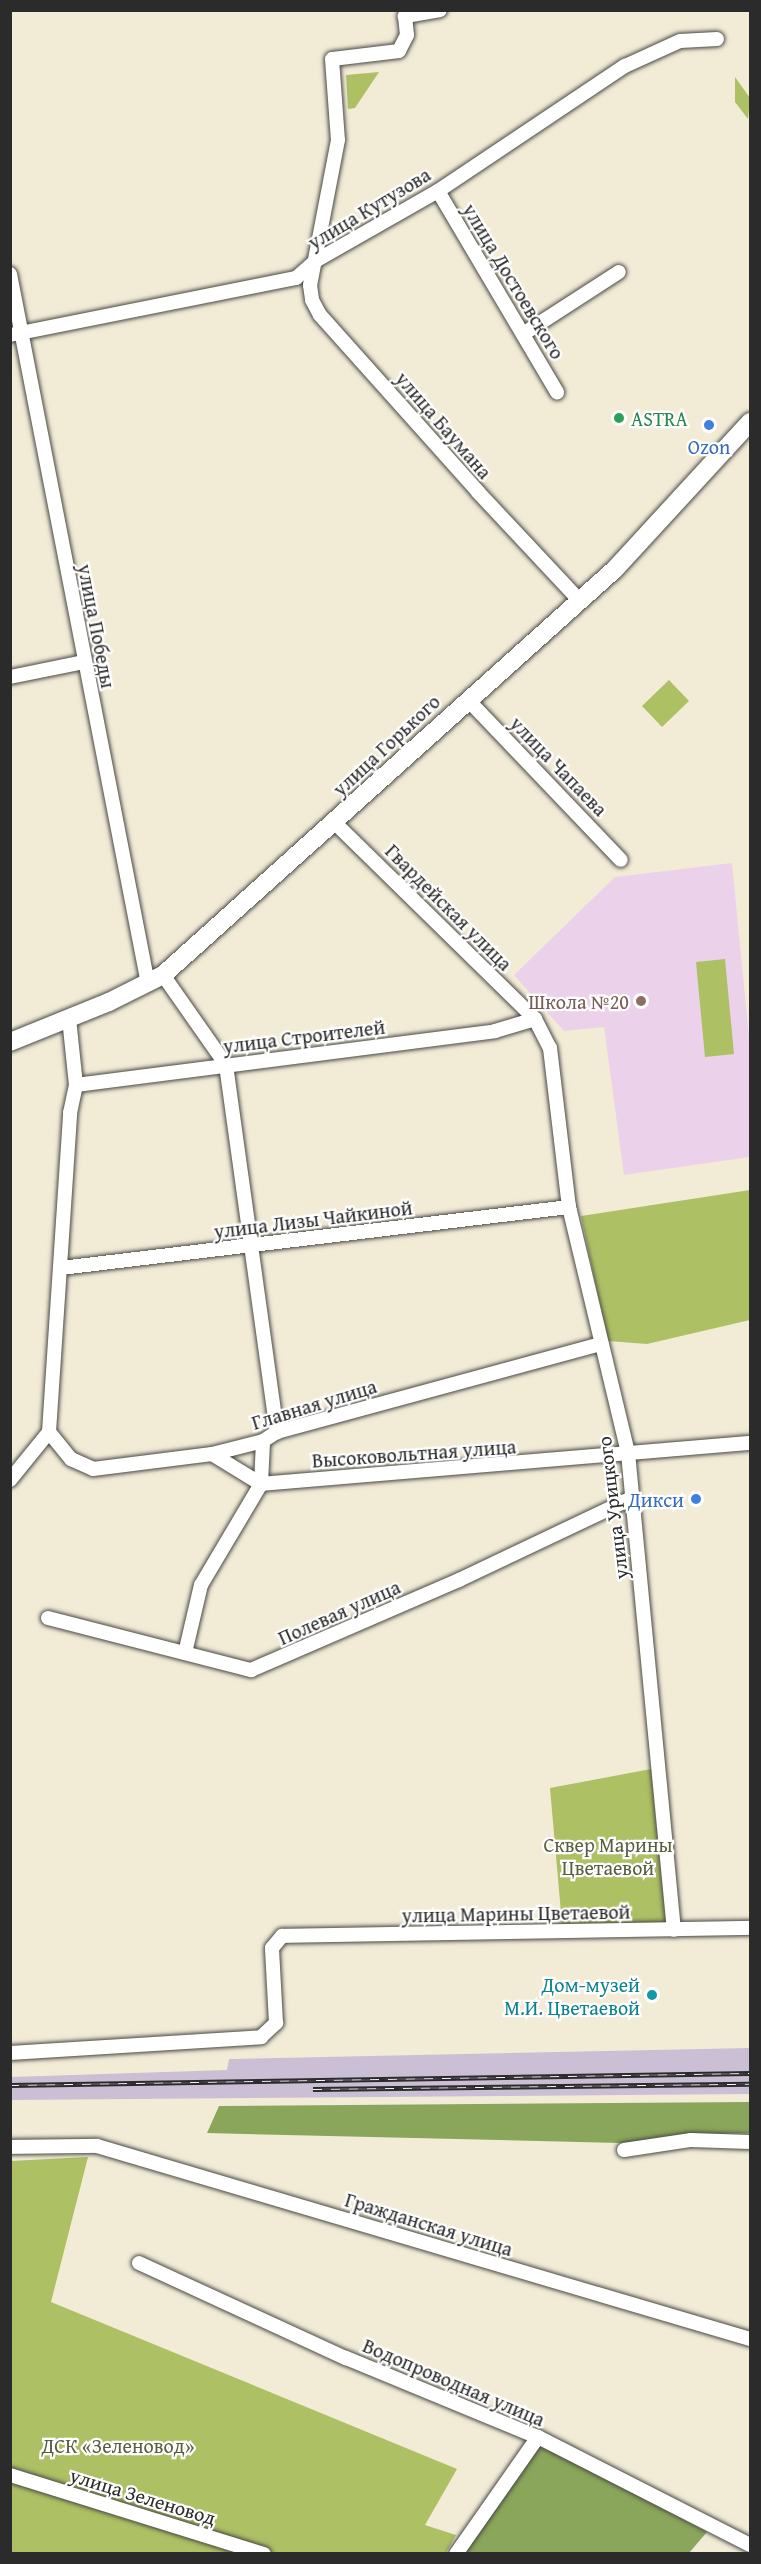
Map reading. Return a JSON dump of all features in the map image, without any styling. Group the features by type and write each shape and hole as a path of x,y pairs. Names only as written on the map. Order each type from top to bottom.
{"main road":[{"name":"улица Горького","path":"10,1042 156,979 335,823 468,700 580,601 697,484 750,422"}],"street":[{"name":"улица Баумана","path":"440,10 405,16 407,35 399,51 332,59 338,140 317,260 310,285 320,315 477,492 580,601"},
{"name":"улица Кутузова","path":"16,333 296,278 317,260 438,191 625,66 680,41 717,39"},
{"name":"улица Достоевского","path":"438,191 557,392"},
{"path":"523,334 619,272"},
{"name":"улица Победы","path":"10,274 16,333 84,662 156,979"},
{"path":"10,677 84,662"},
{"name":"улица Чапаева","path":"468,700 621,860"},
{"name":"Гвардейская улица","path":"335,823 535,1019"},
{"path":"156,979 226,1065 277,1431"},
{"path":"10,1480 48,1432 70,1113 76,1085 69,1018"},
{"name":"улица Строителей","path":"76,1085 495,1031 535,1019"},
{"name":"улица Урицкого","path":"535,1019 550,1048 569,1207 628,1454 674,1930"},
{"name":"улица Лизы Чайкиной","path":"61,1268 251,1247 569,1207"},
{"name":"Главная улица","path":"48,1432 71,1460 93,1468 212,1454 263,1441 277,1431 601,1344"},
{"path":"185,1653 201,1585 261,1484 263,1441"},
{"path":"628,1454 750,1443"},
{"path":"212,1454 261,1484"},
{"name":"Высоковольтная улица","path":"261,1484 628,1454"},
{"name":"Полевая улица","path":"48,1617 251,1670 273,1663 633,1497"},
{"name":"улица Марины Цветаевой","path":"10,2053 261,2037 276,2023 272,1948 282,1936 750,1928"},
{"path":"624,2150 691,2140 750,2142"},
{"name":"Гражданская улица","path":"10,2147 97,2146 750,2338"},
{"name":"Водопроводная улица","path":"139,2263 346,2358 538,2437 750,2545"},
{"path":"456,2553 538,2437"},
{"name":"улица Зеленовод","path":"10,2475 264,2553"}],"shaded area":[{"name":"Школа №20","path":"732,863 750,1047 750,1157 624,1175 604,1027 564,1031 514,975 615,877"},
{"path":"750,2048 750,2094 11,2100 11,2077 227,2070 229,2059"}],"green space":[{"path":"379,72 355,108 348,109 346,75"},
{"path":"735,77 750,98 748,119 735,102"},
{"path":"669,680 689,701 662,727 642,706"},
{"path":"725,959 734,1054 705,1057 696,962"},
{"path":"750,1190 750,1320 647,1344 608,1341 581,1216"},
{"name":"Сквер Марины Цветаевой","path":"651,1769 666,1923 562,1924 550,1788"},
{"path":"750,2102 750,2133 705,2134 620,2143 207,2133 219,2106"},
{"name":"ДСК «Зеленовод»","path":"88,2157 51,2302 457,2469 425,2525 456,2535 446,2553 11,2554 11,2161"},
{"path":"540,2445 707,2532 689,2553 462,2554"}],"railway":[{"path":"10,2085 750,2073"},
{"path":"313,2089 750,2084"}],"place":[{"name":"ASTRA","path":"619,418"},
{"name":"Ozon","path":"709,425"},
{"name":"Школа №20","path":"641,1001"},
{"name":"Дикси","path":"696,1499"},
{"name":"Дом-музей М.И. Цветаевой","path":"652,1995"}]}
